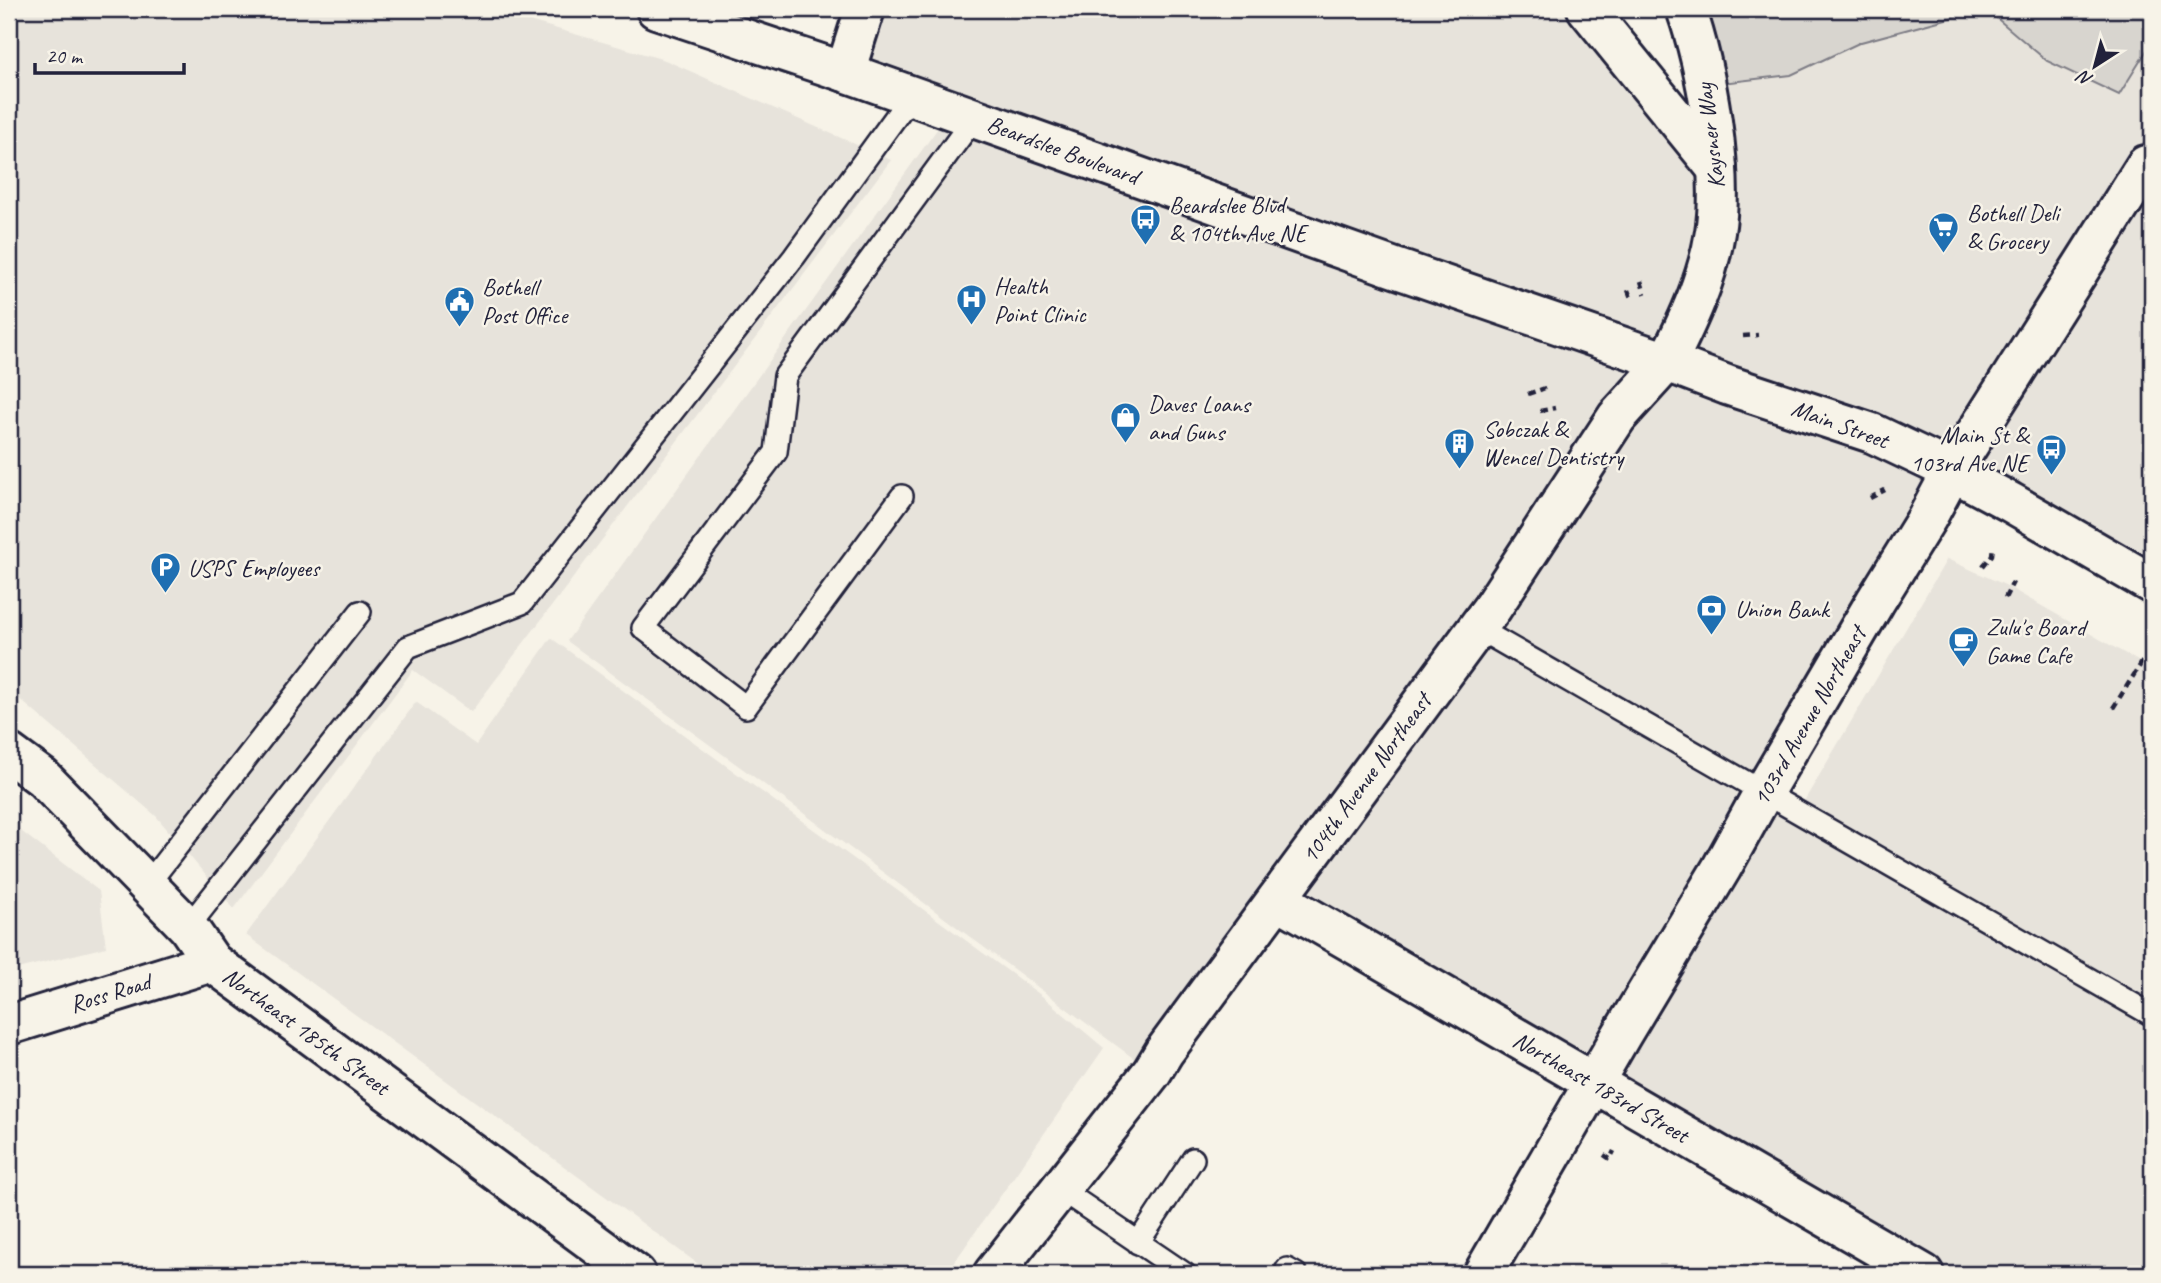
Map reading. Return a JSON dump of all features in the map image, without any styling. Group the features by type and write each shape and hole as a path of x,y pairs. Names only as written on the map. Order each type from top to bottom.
{"street":[{"name":"Beardslee Boulevard","path":"656,9 845,72 1667,362"},
{"path":"845,72 865,9"},
{"path":"1587,9 1717,169"},
{"name":"Kaysner Way","path":"1686,9 1705,85 1717,169 1716,230 1708,265"},
{"name":"103rd Avenue Northeast","path":"1483,1274 1763,793 1927,518 1952,471 2149,167"},
{"name":"104th Avenue Northeast","path":"993,1274 1152,1072 1164,1052 1477,628 1617,416 1667,362 1692,314 1708,265"},
{"name":"Main Street","path":"1667,362 1872,433 2027,511 2152,584"},
{"name":"Northeast 185th Street","path":"9,753 43,778 188,927 212,962 636,1274"},
{"name":"Northeast 183rd Street","path":"1277,899 1924,1274"},
{"name":"Ross Road","path":"9,1025 212,962"}],"lane":[{"path":"188,927 408,647 522,603 794,257 911,96"},
{"path":"902,495 746,707 643,628 776,452 785,376 974,118"},
{"path":"147,885 360,612"},
{"path":"1477,628 2152,1015"},
{"path":"1138,1243 1193,1159"},
{"path":"1060,1189 1185,1274"}],"path":[{"path":"1642,281 1645,294"},
{"path":"1628,290 1631,298"},
{"path":"1742,336 1758,335"},
{"path":"1528,394 1545,388"},
{"path":"1540,411 1555,408"},
{"path":"1870,498 1887,489"},
{"path":"1983,566 1992,555 1993,544"},
{"path":"2005,598 2013,582"},
{"path":"2112,708 2144,659"},
{"path":"1610,1159 1614,1151"}],"shaded area":[{"path":"9,9 488,9 665,60 891,160 471,712 413,670 234,909 156,816 9,690"},
{"path":"889,9 1587,9 1716,168 1705,85 1790,75 1861,42 1986,9 2047,61 2119,94 2152,42 2152,584 1952,471 1763,793 2152,1015 2152,1274 1924,1274 1277,899 1152,1072 567,641 951,110 845,72"},
{"path":"1697,9 1983,9 1861,42 1791,75 1705,85"},
{"path":"1986,9 2152,9 2152,42 2119,95 2047,61"},
{"path":"1947,559 2005,585 2152,669 2152,1004 1803,803"},
{"path":"551,638 1042,996 1104,1048 946,1274 712,1274 246,935 416,702 476,745"},
{"path":"9,822 99,891 106,947 9,971"}],"place":[{"name":"Beardslee Blvd & 104th Ave NE","path":"1146,246"},
{"name":"Bothell Deli & Grocery","path":"1944,254"},
{"name":"Health Point Clinic","path":"971,327"},
{"name":"Bothell Post Office","path":"459,328"},
{"name":"Daves Loans and Guns","path":"1125,445"},
{"name":"Sobczak & Wencel Dentistry","path":"1460,470"},
{"name":"Main St & 103rd Ave NE","path":"2051,476"},
{"name":"USPS Employees","path":"165,595"},
{"name":"Union Bank","path":"1712,636"},
{"name":"Zulu's Board Game Cafe","path":"1963,668"}]}
